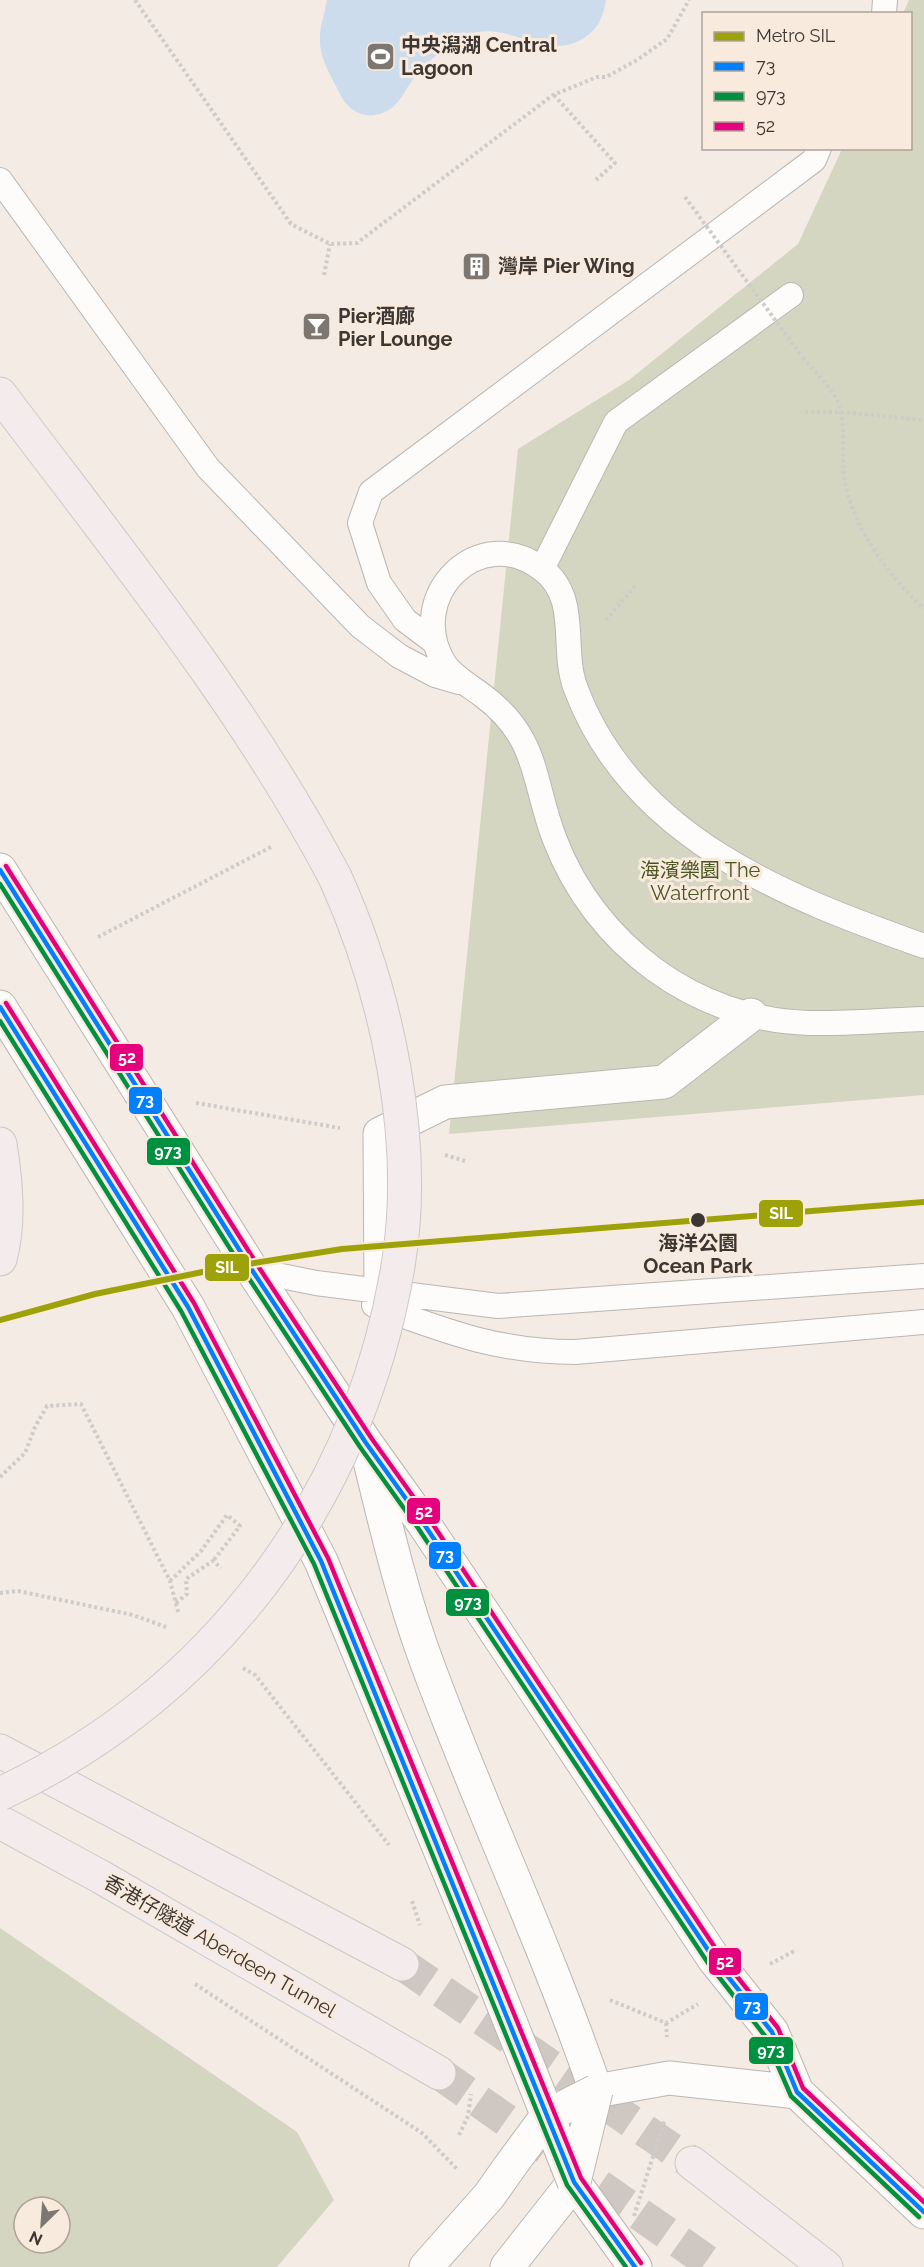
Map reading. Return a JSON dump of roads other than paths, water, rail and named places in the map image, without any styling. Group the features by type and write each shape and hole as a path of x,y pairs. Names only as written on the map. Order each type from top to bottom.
{"highway":[{"path":"0,394 226,695 299,809 335,877 366,952 391,1054 402,1149 403,1202 398,1265 368,1384 349,1436 300,1530 270,1575 238,1615 160,1693 116,1728 69,1759 0,1794"},
{"path":"0,1144 5,1177 6,1238 0,1260"},
{"path":"0,1751 402,1965"},
{"name":"香港仔隧道 Aberdeen Tunnel","path":"0,1822 101,1877 439,2073"},
{"path":"692,2163 826,2267"}],"main road":[{"path":"0,870 252,1270 366,1443 424,1524 714,1959 772,2032 797,2092 924,2212"},
{"path":"0,1007 188,1306 321,1561 492,1976 547,2116 566,2193 628,2258"},
{"path":"381,1292 380,1134 445,1101 664,1082 751,1015"},
{"path":"366,1443 390,1544 426,1660 576,2034 596,2091 566,2193 507,2267"},
{"path":"426,2267 489,2196 547,2116 596,2091 638,2081 669,2078 797,2092"}],"lane":[{"path":"433,641 405,620 379,583 360,523 371,492 814,160 818,150"},
{"path":"0,180 208,468 360,626 399,656 435,675 467,684"},
{"path":"542,569 616,422 791,295"},
{"path":"924,946 864,925 759,880 715,854 675,823 639,788 607,750 584,707 569,664 569,619 561,591 542,569 517,556 488,555 462,565 441,586 431,612 433,641 446,666 493,704 515,727 530,755 554,838 572,878 610,932 651,969 699,997 751,1015 806,1023 924,1019"},
{"path":"252,1270 316,1283 498,1306 924,1276"},
{"path":"316,1283 467,1339 537,1352 575,1352 924,1322"}],"water":[{"name":"中央潟湖 Central Lagoon","path":"327,0 606,0 597,26 584,38 570,44 544,45 492,31 462,37 421,69 394,106 379,114 364,115 351,109 346,103 325,62 320,36"}],"tunnel":[{"path":"402,1964 692,2163"},
{"path":"439,2073 715,2267"}],"metro line":[{"name":"SIL","path":"0,1320 95,1294 217,1269 342,1249 924,1202"}],"place":[{"name":"中央潟湖 Central Lagoon","path":"380,56"},
{"name":"灣岸 Pier Wing","path":"477,266"},
{"name":"Pier酒廊 Pier Lounge","path":"317,327"},
{"name":"海洋公園 Ocean Park","path":"698,1220"}],"park label":[{"name":"海濱樂園 The Waterfront","path":"700,882"}]}
